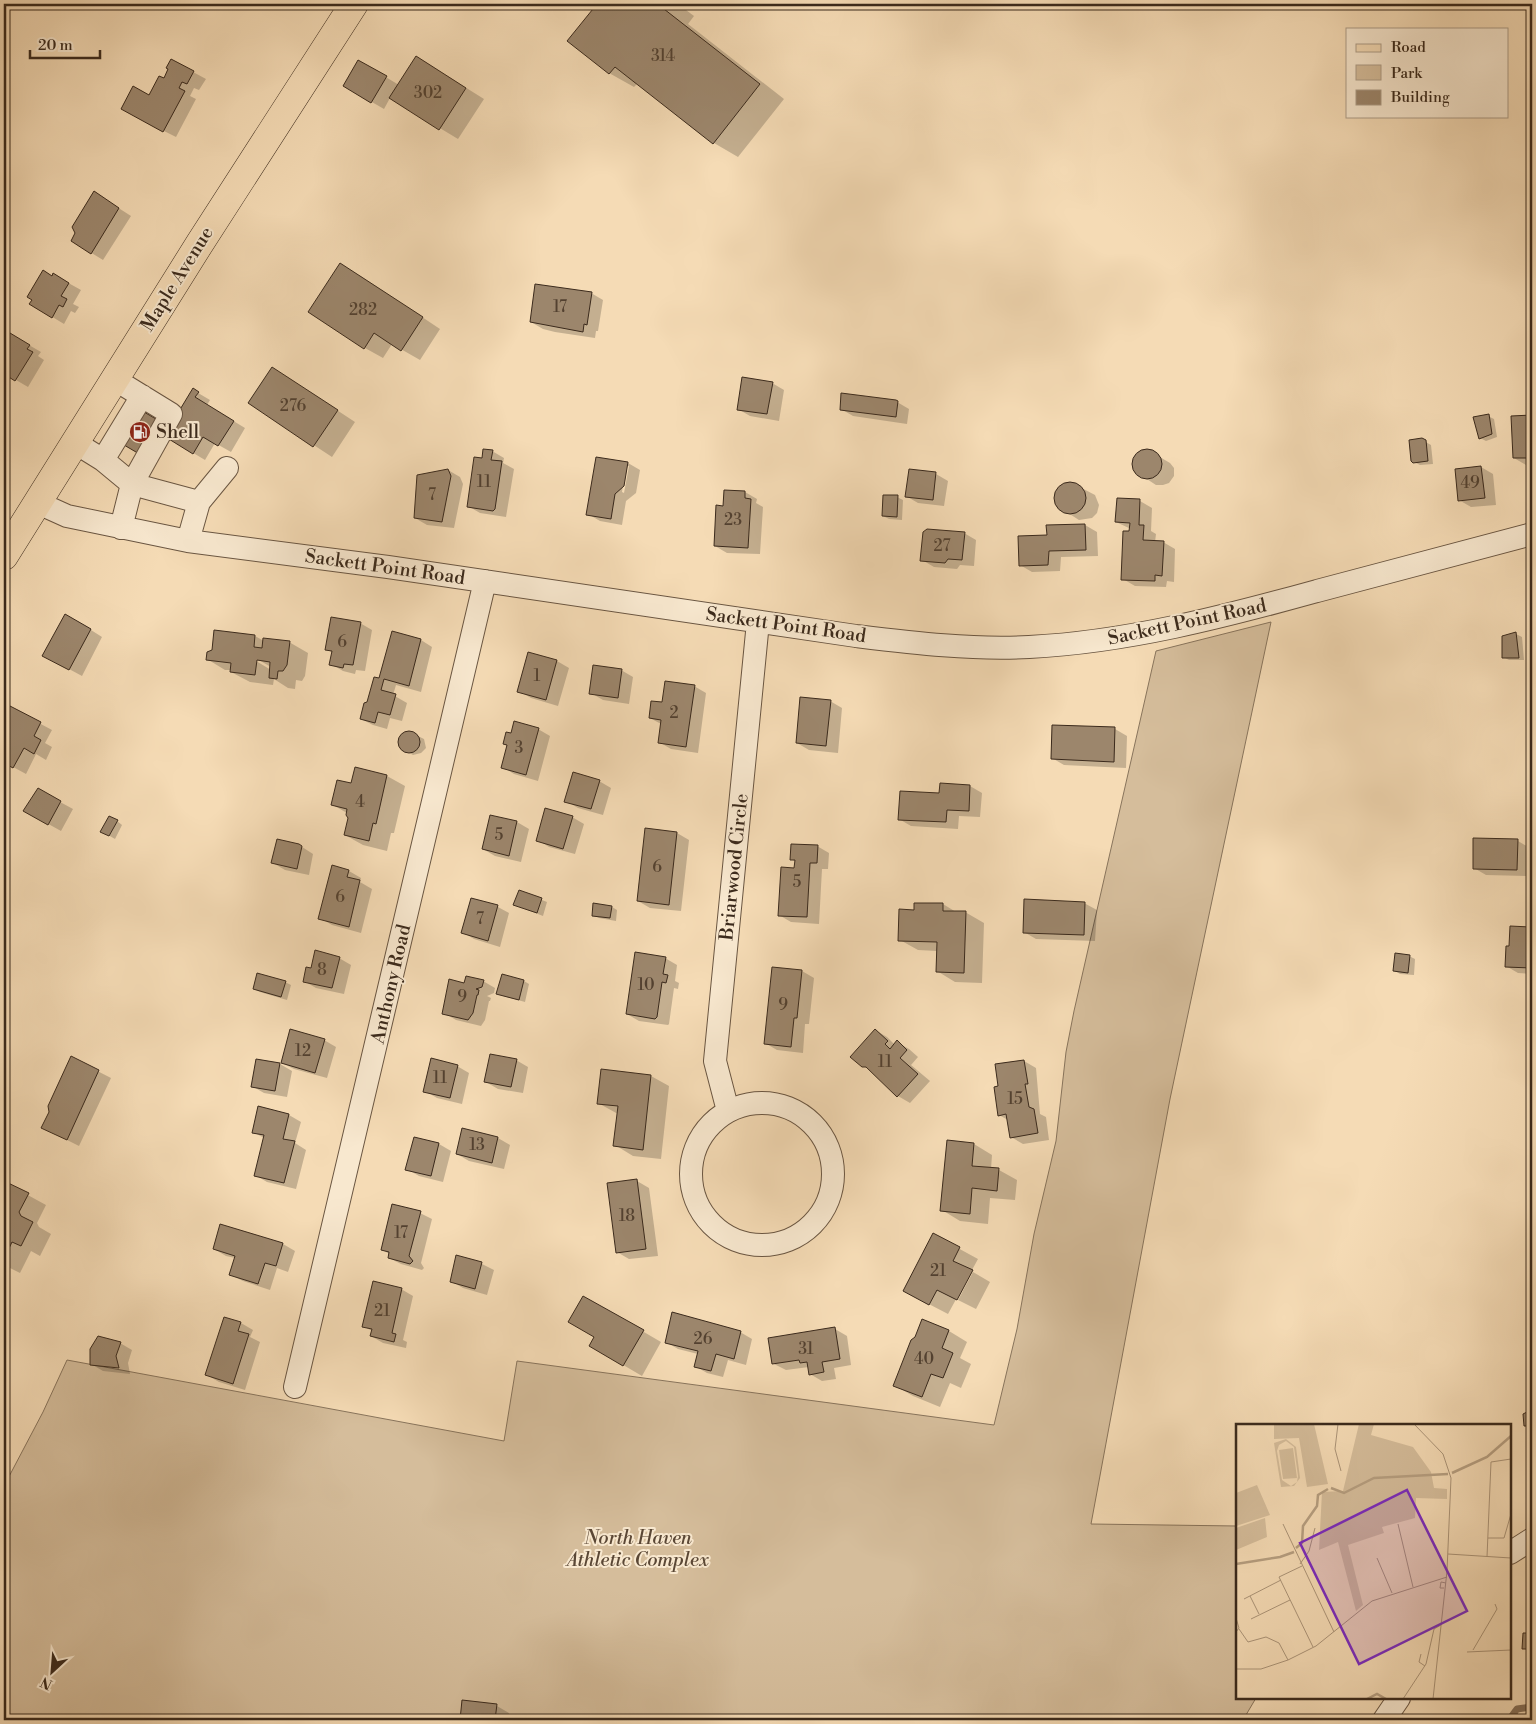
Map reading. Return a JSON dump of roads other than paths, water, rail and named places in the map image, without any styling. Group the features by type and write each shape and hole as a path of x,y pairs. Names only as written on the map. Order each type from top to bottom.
{"main road":[{"name":"Maple Avenue","path":"4,556 74,442 354,4"}],"street":[{"path":"114,379 171,414 132,484 120,528"},
{"path":"103,460 142,396"},
{"path":"74,442 103,460 132,484 199,502"},
{"path":"188,541 199,502 227,468"},
{"name":"Sackett Point Road","path":"36,502 67,516 188,541 485,581 906,642 980,648 1030,647 1138,635 1262,606 1532,534"},
{"name":"Anthony Road","path":"295,1387 485,581"},
{"name":"Briarwood Circle","path":"728,1111 715,1061 758,622"},
{"path":"748,1104 773,1104 796,1112 816,1127 828,1148 834,1172 830,1196 819,1218 801,1234 781,1243 758,1245 736,1240 716,1229 702,1212 692,1184 691,1168 696,1147 708,1127 728,1111 748,1104"},
{"path":"1511,1552 1532,1539"},
{"path":"1384,1720 1398,1699"}],"waterway":[{"path":"1509,1720 1517,1709 1532,1707"}],"place":[{"name":"Shell","path":"140,432"}],"park label":[{"name":"North Haven Athletic Complex","path":"638,1549"}]}
